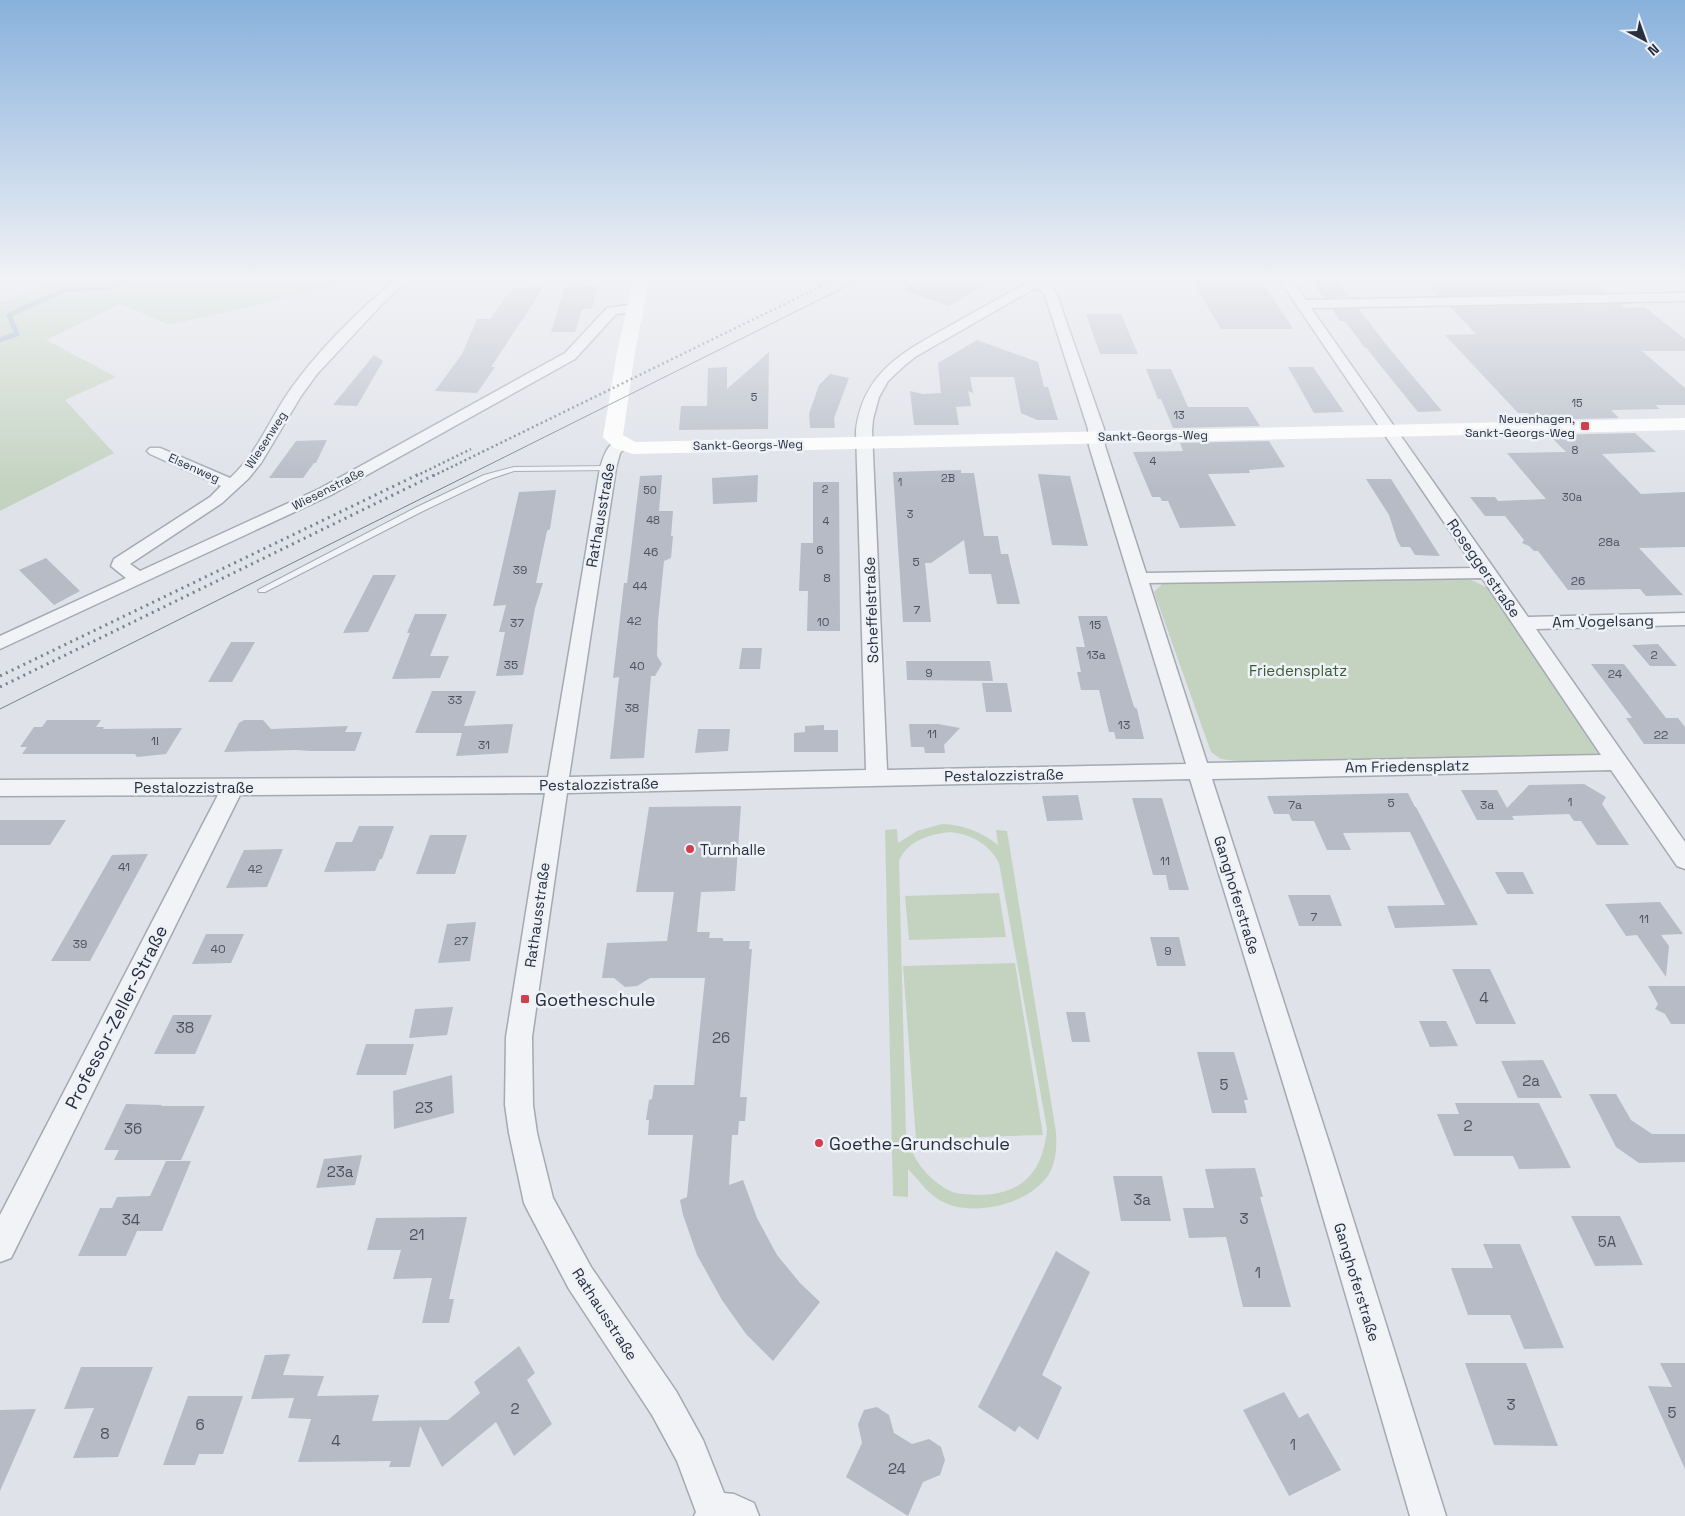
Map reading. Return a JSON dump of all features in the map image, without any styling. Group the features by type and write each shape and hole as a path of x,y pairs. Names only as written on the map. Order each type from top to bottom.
{"street":[{"name":"Wiesenweg","path":"139,578 120,566 120,563 216,500 253,464 294,395 312,371 335,347"},
{"name":"Wiesenstraße","path":"0,643 333,488 570,356 579,347"},
{"name":"Rathausstraße","path":"628,347 613,437 621,444 613,452 608,468 556,785 519,1037 520,1105 530,1170 539,1203 580,1278 664,1403 722,1515"},
{"name":"Scheffelstraße","path":"877,778 864,417 876,386 895,364 923,347"},
{"name":"Ganghoferstraße","path":"1068,347 1096,429 1095,437 1319,1155 1428,1516"},
{"name":"Roseggerstraße","path":"1331,347 1685,860"},
{"name":"Sankt-Georgs-Weg","path":"621,444 633,448 1685,424"},
{"name":"Elsenweg","path":"155,452 232,485"},
{"path":"1140,578 1486,573"},
{"name":"Am Vogelsang","path":"1522,623 1685,619"},
{"name":"Am Friedensplatz","path":"1198,771 1617,762"},
{"name":"Pestalozzistraße","path":"0,788 556,785 1198,771"},
{"name":"Professor-Zeller-Straße","path":"0,1247 232,788"}],"lane":[{"path":"262,590 487,477 514,470 608,468"}],"green space":[{"path":"0,347 59,347 116,377 65,400 114,453 0,511"},
{"name":"Friedensplatz","path":"1467,578 1494,591 1600,755 1243,762 1221,759 1211,752 1154,592 1162,584 1174,582"},
{"path":"942,824 958,826 978,832 998,845 996,830 1007,831 1056,1132 1056,1143 1055,1159 1049,1174 1040,1185 1028,1194 1000,1206 969,1208 954,1206 941,1201 927,1190 908,1169 908,1197 893,1196 885,830 897,829 898,843 917,831","holes":["942,833 958,833 985,845 999,863 1047,1129 1041,1157 1028,1178 1007,1191 993,1194 959,1194 951,1192 940,1185 926,1173 916,1159 906,1134 899,861 908,848 920,840"]},
{"path":"999,893 1006,937 909,940 905,896"},
{"path":"1015,963 1043,1135 916,1139 903,966"}],"building":[{"path":"465,347 504,347 491,367 495,367 477,393 435,391 462,354"},
{"path":"966,347 996,347 1038,362 1044,387 1048,387 1058,420 1037,420 1021,413 1014,377 970,377 973,393 968,391 971,406 956,407 959,425 914,425 910,391 923,394 941,393 938,363"},
{"path":"1097,347 1135,347 1138,354 1100,354"},
{"path":"1364,347 1388,347 1442,411 1418,412 1368,348"},
{"path":"1456,347 1685,347 1685,351 1642,351 1685,388 1685,405 1655,405 1660,409 1611,410 1619,418 1534,420 1528,413 1518,413"},
{"path":"769,352 768,429 679,430 681,406 707,406 708,368 727,367 727,389"},
{"path":"374,355 383,361 357,406 333,405"},
{"path":"1288,367 1313,367 1344,412 1314,413"},
{"path":"1146,369 1171,369 1188,407 1248,407 1260,426 1173,428 1161,399 1158,399"},
{"path":"830,374 849,378 834,418 835,428 810,428 809,414 819,385"},
{"path":"1635,433 1656,452 1602,454 1641,494 1685,492 1685,547 1639,548 1683,595 1646,596 1640,589 1568,590 1538,551 1534,551 1522,543 1524,540 1505,516 1485,516 1470,497 1495,497 1498,501 1546,499 1507,453 1566,452 1549,435"},
{"path":"327,440 316,463 314,463 303,478 269,478 296,441"},
{"path":"1269,441 1285,467 1249,470 1250,473 1208,474 1236,526 1180,528 1168,501 1162,501 1160,497 1152,497 1133,452 1183,451 1180,443"},
{"path":"961,470 961,473 974,473 984,536 998,536 1001,554 1008,554 1020,604 997,604 991,574 969,574 964,540 931,563 925,563 931,622 903,622 893,472"},
{"path":"1038,474 1070,476 1088,546 1052,545"},
{"path":"662,475 659,511 673,511 671,536 673,536 671,558 664,561 658,621 657,656 662,664 655,676 651,676 644,758 610,759 619,677 613,678 624,583 627,583 640,476"},
{"path":"758,475 757,502 713,504 712,478"},
{"path":"1366,479 1391,479 1440,556 1415,555 1410,547 1401,547 1389,515"},
{"path":"813,482 839,482 840,631 807,631 808,591 799,591 801,543 813,543"},
{"path":"556,490 550,529 547,531 536,583 543,583 535,608 523,675 496,676 505,632 499,632 506,605 493,606 519,492"},
{"path":"46,558 80,591 54,605 19,570"},
{"path":"373,575 396,575 368,632 343,633"},
{"path":"415,614 447,614 430,656 449,656 440,678 392,679 410,633 407,633"},
{"path":"1078,616 1107,616 1134,707 1137,709 1144,739 1116,739 1114,732 1109,732 1099,690 1081,690 1077,672 1081,672 1076,647 1085,647"},
{"path":"231,642 255,642 232,682 208,682"},
{"path":"1658,644 1677,666 1650,666 1632,645"},
{"path":"742,648 762,648 760,669 739,669"},
{"path":"906,661 990,661 993,681 907,680"},
{"path":"1591,664 1624,664 1666,718 1678,718 1685,727 1685,744 1644,744 1626,718 1632,718"},
{"path":"982,683 1007,683 1012,712 986,712"},
{"path":"432,691 476,691 464,726 513,724 508,753 456,756 462,733 415,733"},
{"path":"47,720 101,720 96,727 104,727 103,729 182,728 166,754 137,757 135,754 22,754 27,747 20,747 34,727 42,727"},
{"path":"244,720 263,720 271,729 348,726 345,732 362,732 355,751 224,752 239,723"},
{"path":"909,724 938,724 960,728 944,745 945,753 925,753 924,747 911,747"},
{"path":"824,725 824,730 838,730 838,752 794,752 794,733 805,732 805,726"},
{"path":"698,729 730,729 728,751 695,753"},
{"path":"1584,784 1606,797 1602,804 1629,845 1597,845 1581,821 1574,821 1569,814 1512,816 1514,820 1477,820 1461,790 1497,790 1507,808 1529,785"},
{"path":"1408,793 1478,925 1395,928 1387,906 1445,905 1410,832 1343,833 1351,850 1327,850 1314,821 1292,821 1289,814 1274,814 1267,796"},
{"path":"1078,795 1083,820 1047,821 1042,796"},
{"path":"1132,798 1162,798 1189,890 1169,890 1166,875 1153,875"},
{"path":"741,806 735,891 701,892 697,932 710,932 709,938 723,938 723,941 750,941 749,949 752,949 740,1097 747,1097 745,1121 739,1121 738,1135 732,1135 729,1185 743,1180 757,1218 777,1255 800,1283 820,1302 773,1361 746,1334 722,1300 697,1255 683,1215 680,1200 687,1197 693,1135 648,1135 649,1120 646,1120 649,1100 652,1099 654,1085 694,1085 705,978 650,978 637,986 625,987 614,978 602,978 607,943 667,941 674,892 636,892 649,807"},
{"path":"0,820 66,820 50,845 0,845"},
{"path":"359,826 394,826 382,859 380,859 375,871 324,872 336,842 352,842"},
{"path":"430,835 467,835 455,874 416,874"},
{"path":"283,849 267,887 226,888 244,850"},
{"path":"148,854 90,961 51,961 112,855"},
{"path":"1495,872 1523,872 1534,894 1507,894"},
{"path":"1288,895 1330,895 1342,926 1299,926"},
{"path":"1660,902 1683,934 1661,935 1669,946 1666,977 1637,935 1626,936 1605,904"},
{"path":"476,922 470,961 438,963 447,924"},
{"path":"206,934 244,934 231,963 192,964"},
{"path":"1150,937 1179,937 1186,966 1157,966"},
{"path":"1452,969 1490,969 1516,1024 1476,1024"},
{"path":"1648,986 1685,986 1685,1024 1671,1024 1665,1014 1655,1009 1658,1004"},
{"path":"453,1007 447,1035 409,1038 415,1009"},
{"path":"1066,1012 1085,1012 1090,1042 1072,1042"},
{"path":"173,1015 212,1015 195,1054 154,1054"},
{"path":"1419,1021 1446,1021 1458,1046 1430,1047"},
{"path":"366,1044 414,1044 406,1075 356,1075"},
{"path":"1197,1052 1234,1052 1248,1100 1244,1100 1247,1113 1212,1113"},
{"path":"1543,1060 1562,1098 1518,1098 1501,1061"},
{"path":"452,1075 454,1113 394,1129 393,1091"},
{"path":"1589,1094 1616,1094 1631,1120 1652,1134 1685,1134 1685,1162 1639,1163 1616,1147"},
{"path":"1455,1103 1539,1103 1571,1168 1519,1169 1513,1156 1454,1156 1437,1114 1459,1114"},
{"path":"126,1104 205,1106 181,1160 114,1160 119,1150 104,1150"},
{"path":"362,1155 355,1185 316,1188 324,1159"},
{"path":"166,1161 191,1161 162,1231 137,1231 126,1256 78,1256 100,1208 112,1208 117,1197 150,1196"},
{"path":"1255,1168 1263,1197 1260,1197 1291,1307 1243,1307 1226,1237 1189,1238 1183,1208 1214,1208 1205,1169"},
{"path":"1113,1176 1162,1176 1171,1221 1121,1221"},
{"path":"1571,1216 1620,1216 1643,1265 1595,1266"},
{"path":"467,1217 449,1299 454,1299 449,1323 422,1323 432,1278 393,1279 401,1250 367,1250 376,1218"},
{"path":"1483,1244 1520,1244 1564,1348 1524,1349 1510,1315 1468,1315 1451,1268 1493,1268"},
{"path":"1056,1251 1090,1272 1042,1375 1062,1387 1038,1440 1019,1426 1015,1432 978,1407"},
{"path":"519,1346 535,1373 527,1380 552,1424 514,1456 496,1422 442,1467 420,1426 410,1467 389,1467 391,1461 298,1462 311,1419 288,1418 294,1398 251,1399 265,1355 290,1354 283,1375 324,1376 317,1396 379,1395 372,1421 448,1420 480,1393 474,1382"},
{"path":"1465,1363 1526,1363 1558,1446 1494,1445"},
{"path":"1660,1363 1685,1363 1685,1469 1648,1386 1672,1387"},
{"path":"81,1367 153,1367 118,1457 73,1458 94,1408 64,1409"},
{"path":"1284,1392 1299,1418 1308,1413 1341,1470 1289,1496 1243,1410"},
{"path":"188,1396 243,1396 223,1454 199,1454 195,1465 163,1465"},
{"path":"877,1407 889,1415 894,1433 912,1444 929,1439 941,1447 945,1460 940,1475 923,1482 908,1516 846,1477 862,1443 858,1424 864,1410"},
{"path":"36,1409 0,1491 0,1410"}],"tram line":[{"path":"0,709 725,347"}],"railway":[{"path":"433,476 697,347"},
{"path":"416,476 471,449"},
{"path":"0,676 419,474"},
{"path":"0,687 436,474"}],"place":[{"name":"Neuenhagen, Sankt-Georgs-Weg","path":"1585,426"},
{"name":"Turnhalle","path":"690,849"},
{"name":"Goetheschule","path":"525,999"},
{"name":"Goethe-Grundschule","path":"819,1143"}]}
